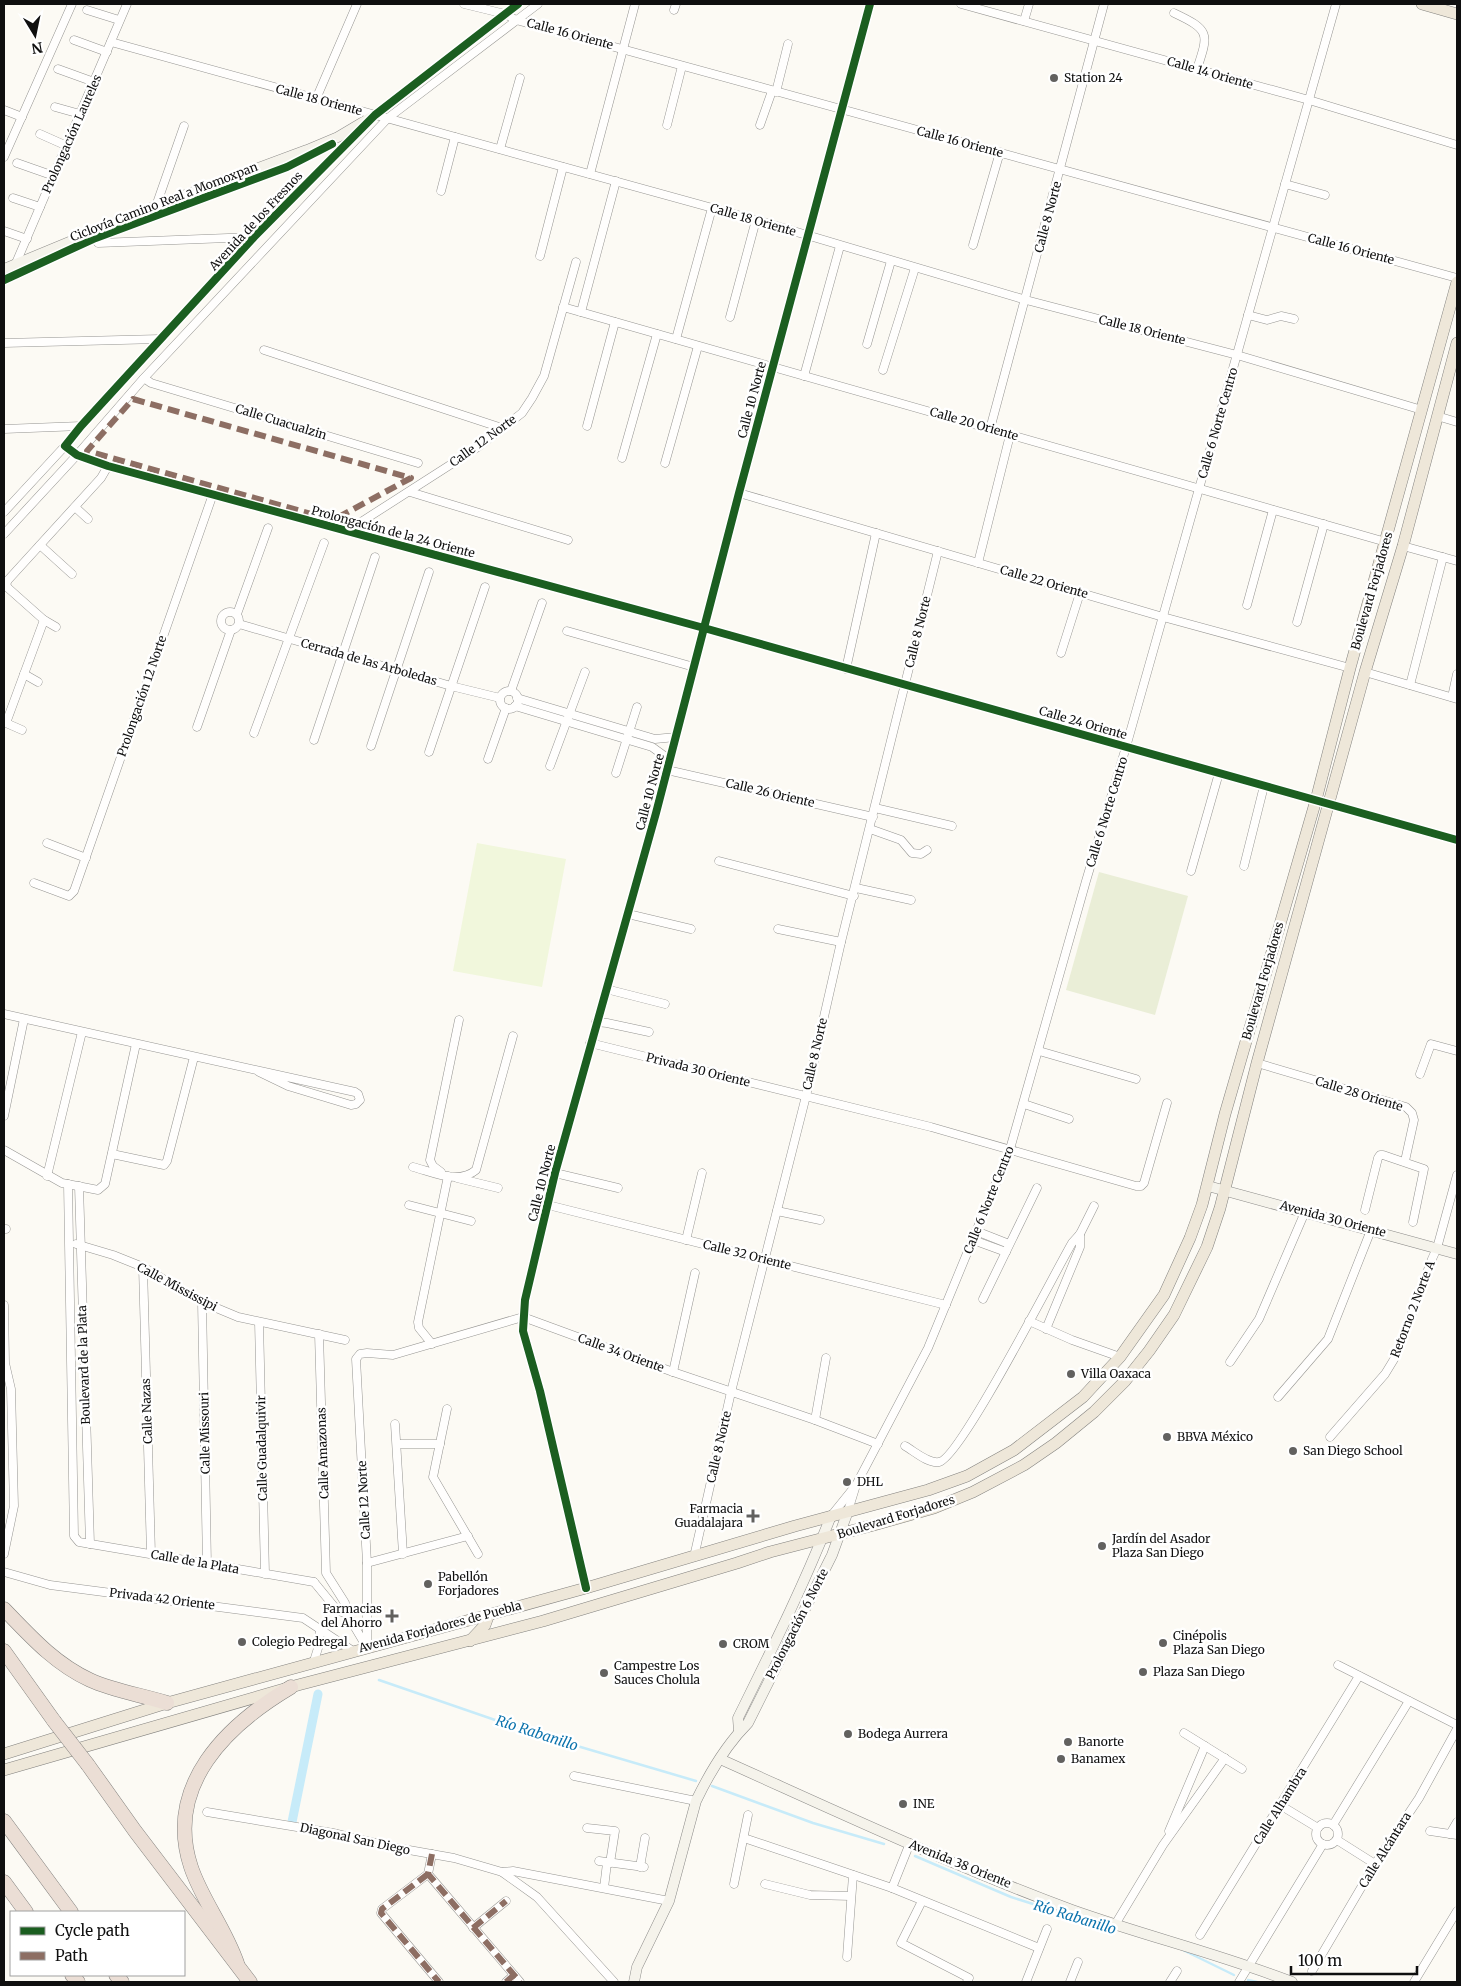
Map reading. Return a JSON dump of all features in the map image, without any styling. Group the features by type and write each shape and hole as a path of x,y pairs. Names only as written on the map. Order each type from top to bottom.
{"highway":[{"path":"4,1609 53,1658 76,1673 103,1685 167,1703"},
{"path":"4,1651 135,1831 250,1982"},
{"path":"237,1963 230,1942 201,1891 191,1867 186,1834 187,1808 191,1791 199,1772 221,1741 262,1705 291,1687"},
{"path":"4,1821 69,1911"},
{"path":"4,1882 25,1911"}],"main road":[{"path":"1422,4 1457,14"},
{"name":"Boulevard Forjadores","path":"848,1511 928,1490 967,1476 1014,1450 1083,1397 1120,1357 1164,1295 1190,1238 1208,1186 1225,1114 1316,800 1350,668 1457,282"},
{"name":"Boulevard Forjadores","path":"822,1538 911,1515 973,1492 1024,1465 1056,1443 1094,1412 1125,1381 1174,1315 1207,1247 1224,1190 1257,1063 1365,672 1403,546 1436,416 1457,346"},
{"name":"Avenida Forjadores de Puebla","path":"4,1754 167,1703 314,1661 586,1588 848,1511"},
{"name":"Avenida Forjadores de Puebla","path":"4,1770 291,1687 470,1641 822,1538"},
{"path":"470,1641 485,1625 488,1614"}],"street":[{"path":"4,157 72,4"},
{"name":"Prolongación Laureles","path":"16,263 127,4"},
{"path":"316,99 357,4"},
{"name":"Calle 16 Oriente","path":"464,4 774,92 1457,278"},
{"name":"Avenida de los Fresnos","path":"4,512 7,504 65,446 81,426 254,237 375,115 518,4"},
{"name":"Avenida de los Fresnos","path":"4,534 77,455 144,378 388,118 538,4"},
{"path":"590,174 635,4"},
{"name":"Calle 10 Norte","path":"586,1588 540,1391 523,1331 526,1300 555,1173 670,760 739,493 870,4"},
{"name":"Calle 14 Oriente","path":"961,4 985,7 1024,21 1309,100 1457,145"},
{"path":"1024,21 1029,4"},
{"name":"Calle 8 Norte","path":"990,429 1104,4"},
{"name":"Calle 6 Norte Centro","path":"831,1516 856,1485 928,1348 1010,1149 1336,4"},
{"path":"87,10 119,20"},
{"path":"1174,13 1198,24 1206,37 1197,69"},
{"path":"74,40 107,52"},
{"name":"Calle 18 Oriente","path":"111,42 756,220 1026,300 1237,355 1422,410"},
{"path":"760,125 766,106 774,92 788,44"},
{"path":"667,125 682,66"},
{"path":"58,69 94,82"},
{"path":"500,149 520,78"},
{"path":"758,104 766,106"},
{"path":"55,107 80,114"},
{"path":"4,110 22,117"},
{"path":"4,269 156,206 307,150 345,133 375,115"},
{"path":"156,206 184,126"},
{"path":"40,134 67,146"},
{"path":"441,191 455,137"},
{"path":"973,245 1000,152"},
{"path":"17,162 54,176"},
{"path":"540,256 563,167"},
{"path":"582,312 616,181"},
{"path":"1285,184 1326,195"},
{"path":"13,198 40,207"},
{"path":"676,339 712,208"},
{"path":"730,317 756,220"},
{"path":"4,231 27,239"},
{"path":"90,233 93,239 98,242 254,237"},
{"path":"804,376 840,246"},
{"path":"867,344 891,261"},
{"name":"Calle 12 Norte","path":"347,531 478,447 522,413 544,376 576,262"},
{"path":"883,370 915,268"},
{"name":"Calle 20 Oriente","path":"563,307 1386,542"},
{"path":"1248,315 1267,320 1281,316 1294,319"},
{"path":"587,426 615,322"},
{"path":"622,458 657,334"},
{"path":"4,343 160,339"},
{"path":"665,463 698,346"},
{"path":"264,350 502,428"},
{"name":"Calle Cuacualzin","path":"144,378 151,383 418,463"},
{"path":"1436,416 1457,422"},
{"path":"4,429 81,426"},
{"path":"978,563 1010,435"},
{"path":"65,446 77,455"},
{"name":"Prolongación de la 24 Oriente","path":"77,455 108,466 704,628"},
{"path":"56,627 44,620 8,588 6,584 75,507 108,466"},
{"path":"410,492 568,540"},
{"name":"Calle 22 Oriente","path":"739,493 1163,617 1350,668"},
{"name":"Prolongación 12 Norte","path":"34,883 69,896 74,891 213,494"},
{"path":"75,507 88,519"},
{"path":"1247,605 1273,510"},
{"path":"1297,622 1324,524"},
{"path":"196,727 231,630 239,624 240,620 237,614 268,528"},
{"path":"846,668 876,533"},
{"path":"254,733 324,543"},
{"path":"40,545 72,574"},
{"path":"1403,546 1457,561"},
{"name":"Calle 8 Norte","path":"694,1557 731,1392 806,1096 841,942 855,892 938,552"},
{"path":"314,740 375,557"},
{"path":"1410,685 1443,557"},
{"path":"371,746 429,572"},
{"path":"429,752 485,587"},
{"path":"1061,653 1080,593"},
{"path":"515,706 514,695 542,603"},
{"path":"231,630 226,629 222,625 221,620 227,612 237,614"},
{"path":"22,730 6,723 44,620"},
{"name":"Cerrada de las Arboledas","path":"239,624 451,686 500,698"},
{"name":"Calle 24 Oriente","path":"704,628 1457,840"},
{"path":"567,631 694,667"},
{"path":"550,766 585,672"},
{"path":"1365,672 1454,698 1457,674"},
{"path":"24,674 38,682"},
{"path":"506,708 500,702 500,698 507,691 569,713 655,739 676,737"},
{"path":"506,708 515,706 652,747 670,760"},
{"path":"616,773 637,707"},
{"path":"488,759 506,708"},
{"name":"Calle 26 Oriente","path":"667,770 873,816"},
{"path":"1192,871 1219,773"},
{"path":"1244,866 1264,786"},
{"path":"875,808 952,826"},
{"path":"870,829 900,840 912,853 920,854 927,850"},
{"path":"47,843 86,858"},
{"path":"720,861 855,892 911,900"},
{"path":"628,914 691,929"},
{"path":"778,929 841,942"},
{"path":"606,989 665,1004"},
{"path":"4,1014 354,1092 358,1094 360,1100 356,1104 351,1104 288,1086 259,1072"},
{"path":"4,1116 24,1019"},
{"path":"459,1020 430,1160 433,1166 452,1177 470,1175 476,1170 513,1036"},
{"path":"596,1022 649,1032"},
{"path":"47,1176 82,1032"},
{"path":"4,1150 47,1176 68,1184 98,1190 102,1188 105,1184 136,1044"},
{"name":"Privada 30 Oriente","path":"590,1044 931,1127 1010,1149"},
{"path":"1420,1074 1431,1044 1457,1051"},
{"path":"1039,1051 1136,1079"},
{"path":"112,1154 164,1165 167,1161 194,1057"},
{"name":"Calle 28 Oriente","path":"1257,1063 1406,1107 1412,1113 1414,1120 1405,1161"},
{"path":"1010,1149 1140,1186 1144,1183 1167,1103"},
{"path":"1024,1104 1069,1119"},
{"path":"1365,1210 1380,1155 1405,1161 1424,1169 1413,1222"},
{"path":"413,1167 498,1188"},
{"path":"555,1173 618,1188"},
{"path":"686,1240 702,1173"},
{"name":"Retorno 2 Norte A","path":"1330,1437 1384,1374 1396,1356 1437,1248 1457,1175"},
{"path":"452,1177 440,1214 418,1322 420,1328 432,1344 523,1317"},
{"name":"Boulevard de la Plata","path":"68,1184 74,1536 76,1540"},
{"name":"Boulevard de la Plata","path":"79,1186 90,1544"},
{"name":"Avenida 30 Oriente","path":"1208,1186 1457,1254"},
{"path":"982,1299 1037,1188"},
{"path":"409,1205 471,1221"},
{"name":"Calle 32 Oriente","path":"548,1205 946,1305"},
{"path":"905,1446 931,1461 940,1462 947,1458 975,1418 1094,1206"},
{"path":"777,1211 820,1220"},
{"path":"1230,1362 1259,1319 1305,1212"},
{"path":"1278,1397 1328,1339 1371,1230"},
{"path":"976,1231 1010,1244"},
{"path":"1046,1328 1080,1247 1080,1234"},
{"path":"973,1240 1006,1252"},
{"name":"Calle Mississipi","path":"70,1242 113,1255 143,1267 202,1302 238,1317 345,1340"},
{"name":"Calle Nazas","path":"143,1267 151,1554"},
{"path":"1057,1269 1068,1274"},
{"path":"673,1372 695,1273"},
{"name":"Calle Missouri","path":"202,1302 207,1564"},
{"path":"4,1305 5,1363 11,1389 14,1506 4,1554"},
{"name":"Calle 34 Oriente","path":"523,1317 878,1444"},
{"path":"1029,1321 1120,1357"},
{"name":"Calle Guadalquivir","path":"259,1322 265,1574"},
{"name":"Calle Amazonas","path":"319,1334 326,1572"},
{"name":"Calle 12 Norte","path":"367,1648 367,1563 356,1359 360,1354 393,1355 432,1344"},
{"path":"815,1420 826,1358"},
{"path":"447,1409 434,1477 478,1554"},
{"path":"394,1424 397,1444 403,1554"},
{"path":"397,1444 440,1444"},
{"name":"Calle 6 Norte Centro","path":"848,1511 856,1485"},
{"name":"Prolongación 6 Norte","path":"634,1982 641,1959 669,1901 696,1801 720,1759 748,1722 832,1555 848,1511"},
{"name":"Prolongación 6 Norte","path":"739,1732 738,1718 793,1604 831,1516"},
{"path":"367,1563 468,1536"},
{"name":"Calle de la Plata","path":"76,1540 90,1544 314,1582"},
{"name":"Privada 42 Oriente","path":"4,1572 50,1585 303,1618 353,1651"},
{"path":"347,1614 337,1610 314,1582 326,1572 345,1603 347,1614 367,1648"},
{"path":"314,1661 319,1645 320,1628"},
{"path":"1338,1665 1457,1727"},
{"name":"Calle Alhambra","path":"1200,1935 1359,1676"},
{"path":"1333,1825 1409,1701"},
{"name":"Calle Alcántara","path":"1312,1971 1375,1864 1419,1798 1457,1727"},
{"path":"1184,1733 1242,1769"},
{"path":"1163,1845 1205,1746"},
{"path":"1116,1923 1163,1845 1225,1758"},
{"name":"Avenida 38 Oriente","path":"720,1759 910,1843 1073,1910 1250,1966 1292,1982"},
{"path":"574,1776 696,1801"},
{"path":"1280,1805 1318,1828"},
{"name":"Diagonal San Diego","path":"207,1812 333,1833 454,1858 502,1872 537,1897 614,1982"},
{"path":"734,1884 748,1815"},
{"path":"1430,1831 1453,1835 1457,1822"},
{"path":"1323,1823 1333,1825 1338,1833 1337,1840 1331,1844 1323,1844 1318,1841 1316,1834 1318,1828 1323,1823"},
{"path":"587,1828 616,1831 605,1863 604,1888"},
{"path":"605,1863 642,1867 645,1838"},
{"path":"744,1838 892,1888 1039,1948"},
{"path":"1337,1840 1375,1864"},
{"path":"892,1888 910,1843"},
{"path":"1239,1982 1323,1844"},
{"path":"432,1854 428,1874 382,1909 381,1913 439,1982"},
{"name":"Diagonal San Diego","path":"502,1872 513,1871 669,1901"},
{"path":"428,1874 520,1982"},
{"path":"847,1957 852,1875"},
{"path":"765,1884 810,1895 851,1896"},
{"path":"473,1928 506,1901"},
{"path":"922,1901 901,1943 969,1978 967,1982"},
{"path":"1414,1982 1457,1910"},
{"path":"1026,1982 1047,1929"},
{"path":"1070,1982 1078,1962"},
{"path":"1170,1982 1177,1971"},
{"path":"506,1982 514,1975"}],"green space":[{"path":"477,843 566,859 542,987 453,971"},
{"path":"1099,872 1188,896 1155,1015 1066,990"}],"waterway":[{"name":"Río Rabanillo","path":"379,1680 533,1733 696,1781"},
{"path":"292,1822 318,1694"},
{"name":"Río Rabanillo","path":"712,1786 813,1823 884,1844"},
{"name":"Río Rabanillo","path":"915,1856 1011,1897 1084,1920"},
{"name":"Río Rabanillo","path":"1183,1950 1234,1975"},
{"name":"Río Rabanillo","path":"1248,1980 1257,1982"}],"marked path":[{"path":"133,399 411,478 333,520 87,451 133,399"},
{"path":"432,1854 428,1874 520,1982"},
{"path":"428,1874 382,1909 381,1913 439,1982"},
{"path":"473,1928 506,1901"},
{"path":"506,1982 514,1975"}],"cycle path":[{"path":"518,4 375,115 254,237 81,426 65,446 77,455 108,466 704,628 1457,840"},
{"path":"586,1588 540,1391 523,1331 525,1300 555,1173 656,813 739,493 870,4"},
{"name":"Ciclovía Camino Real a Momoxpan","path":"4,280 93,239 287,167 332,144"}],"place":[{"name":"Station 24","path":"1054,78"},
{"name":"Villa Oaxaca","path":"1071,1374"},
{"name":"BBVA México","path":"1167,1437"},
{"name":"San Diego School","path":"1293,1451"},
{"name":"DHL","path":"847,1482"},
{"name":"Farmacia Guadalajara","path":"753,1516"},
{"name":"Jardín del Asador Plaza San Diego","path":"1102,1546"},
{"name":"Pabellón Forjadores","path":"428,1584"},
{"name":"Farmacias del Ahorro","path":"392,1616"},
{"name":"Colegio Pedregal","path":"242,1642"},
{"name":"Cinépolis Plaza San Diego","path":"1163,1643"},
{"name":"CROM","path":"723,1644"},
{"name":"Plaza San Diego","path":"1143,1672"},
{"name":"Campestre Los Sauces Cholula","path":"604,1673"},
{"name":"Bodega Aurrera","path":"848,1734"},
{"name":"Banorte","path":"1068,1742"},
{"name":"Banamex","path":"1061,1759"},
{"name":"INE","path":"903,1804"}]}
